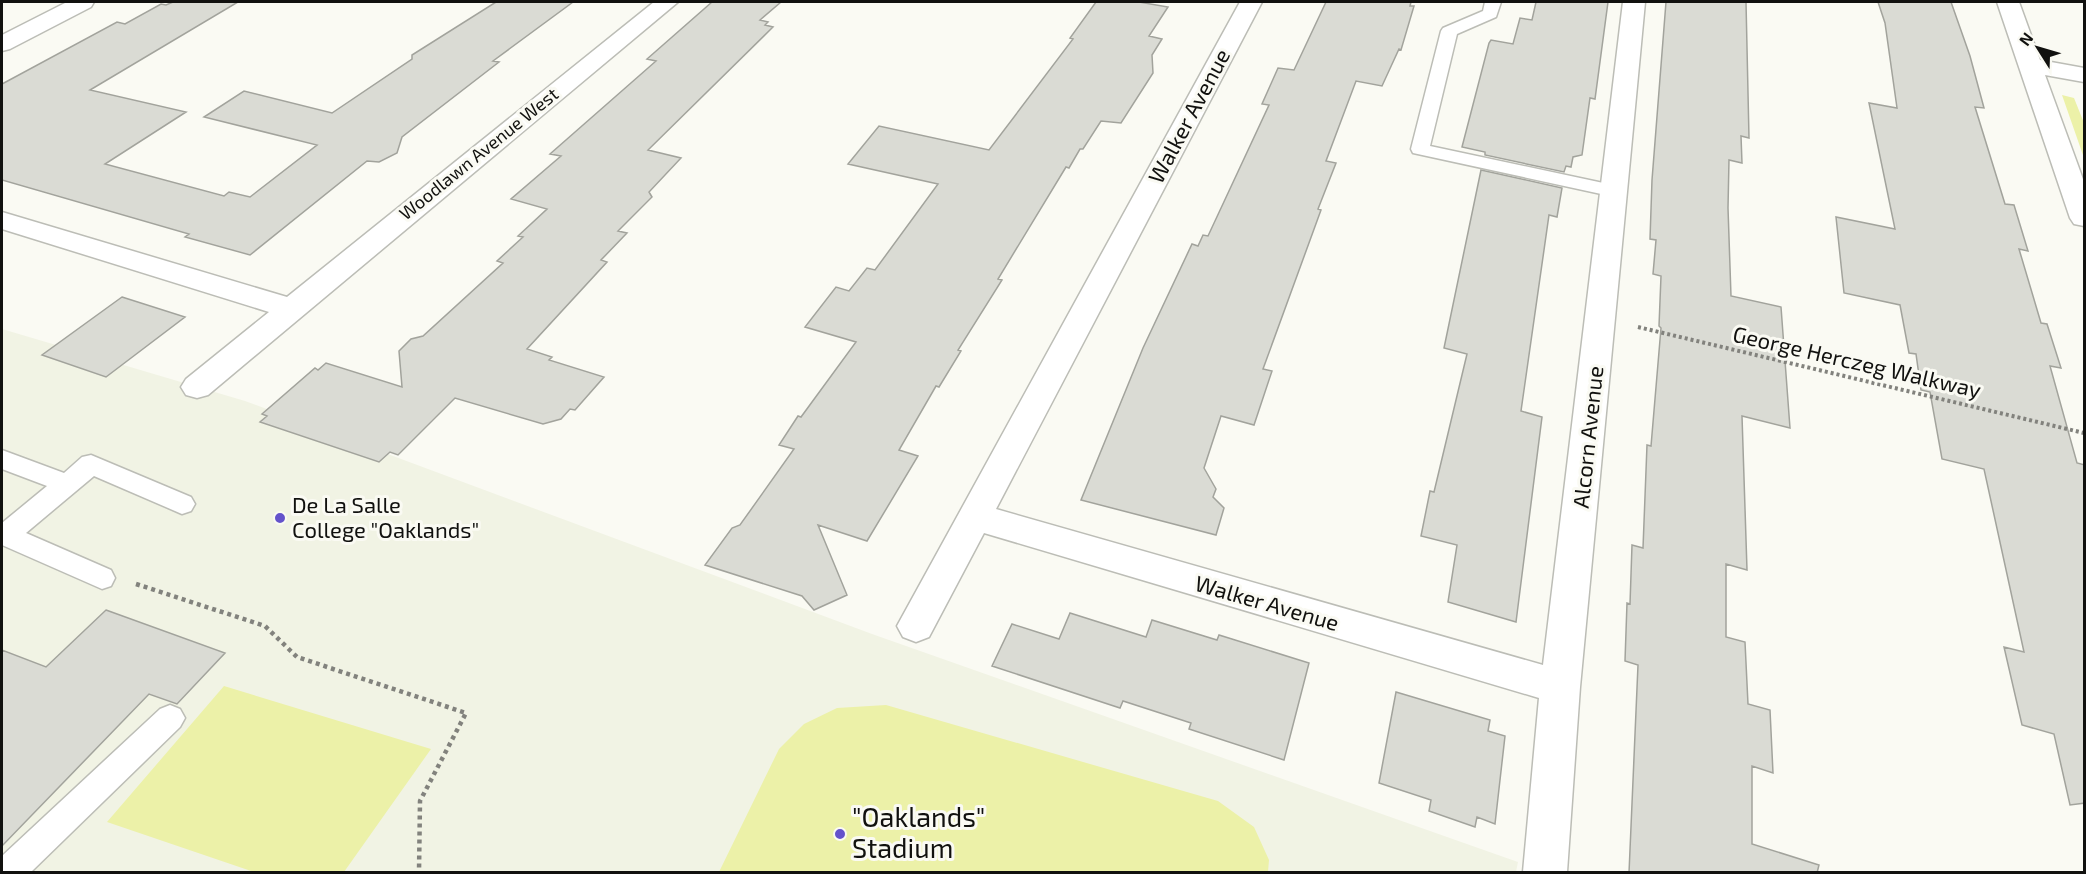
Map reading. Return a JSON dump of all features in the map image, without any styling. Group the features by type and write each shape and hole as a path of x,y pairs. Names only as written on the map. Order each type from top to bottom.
{"street":[{"path":"2,44 83,2"},
{"name":"Woodlawn Avenue West","path":"197,387 667,2"},
{"name":"Walker Avenue","path":"916,626 1251,2"},
{"name":"Alcorn Avenue","path":"1545,873 1560,687 1634,2"},
{"path":"2008,2 2085,218"},
{"path":"2031,65 2085,75"},
{"path":"2,220 292,309"},
{"name":"Walker Avenue","path":"975,517 1560,687"}],"lane":[{"path":"1493,2 1490,14 1449,31 1420,149 1615,191"},
{"path":"2,459 67,484"},
{"path":"102,578 5,535 91,464 182,504"},
{"path":"8,873 170,718"}],"path":[{"name":"George Herczeg Walkway","path":"1634,326 2085,434"},
{"path":"102,578 122,579 265,626 297,657 466,713 420,801 419,873"}],"shaded area":[{"name":"De La Salle College \"Oaklands\"","path":"2,329 245,401 872,634 1518,862 1516,872 2,872"}],"green space":[{"path":"2062,95 2074,98 2084,123 2084,158"},
{"path":"224,686 431,749 344,872 254,872 107,822"},
{"path":"886,705 1218,801 1254,827 1269,860 1268,872 719,872 779,749 804,724 837,708"}],"building":[{"path":"173,2 238,2 90,90 186,112 105,164 224,196 229,192 250,197 317,145 204,117 244,91 332,113 412,59 412,55 496,2 573,2 493,61 499,62 402,137 397,153 379,162 367,161 250,255 185,237 189,234 2,180 2,84 117,22 125,24 161,4 166,5"},
{"path":"712,2 781,2 760,20 768,22 765,25 773,27 648,150 681,158 649,192 652,197 618,231 627,233 601,260 607,262 527,349 552,357 549,360 604,377 575,410 570,409 561,419 543,424 455,398 398,455 390,452 379,462 260,422 267,416 262,414 315,368 318,370 326,363 402,387 399,351 411,339 423,336 503,263 497,261 523,237 518,236 547,209 511,199 561,156 550,154 656,61 647,59"},
{"path":"1096,2 1139,2 1168,7 1149,36 1162,39 1152,55 1153,73 1121,123 1101,121 1069,168 1066,167 998,279 1002,280 958,350 961,351 939,387 936,386 899,450 918,456 867,541 818,525 847,595 814,610 802,596 705,565 732,528 740,525 794,449 779,445 798,416 801,417 856,342 805,327 836,287 849,291 867,268 875,270 938,184 848,164 879,126 989,150 1073,39 1070,38"},
{"path":"1326,2 1411,2 1410,6 1414,6 1401,50 1399,49 1382,86 1356,81 1326,161 1336,163 1318,209 1321,210 1263,369 1272,371 1254,425 1221,416 1204,468 1216,489 1213,497 1224,508 1216,535 1081,500 1143,348 1192,244 1198,246 1203,235 1208,236 1269,105 1262,104 1278,68 1294,70"},
{"path":"1536,2 1608,2 1595,99 1590,98 1582,155 1573,157 1571,167 1566,166 1564,172 1485,155 1485,152 1462,147 1489,43 1491,40 1513,44 1520,18 1532,20"},
{"path":"1666,2 1746,2 1749,138 1741,136 1742,163 1729,160 1731,296 1781,307 1790,428 1742,416 1747,570 1726,564 1726,637 1745,642 1748,704 1770,710 1773,773 1752,766 1752,844 1819,865 1817,873 1629,873 1638,665 1625,661 1627,603 1630,604 1632,545 1643,548 1647,445 1651,446 1661,328 1659,326 1661,276 1653,274 1656,240 1650,239 1652,180"},
{"path":"1878,2 1951,2 1970,56 1984,108 1975,107 2005,204 2014,205 2028,251 2019,249 2041,323 2047,324 2061,368 2050,366 2077,463 2085,465 2085,803 2070,805 2054,734 2022,725 2004,647 2024,652 1984,469 1942,459 1930,392 1921,390 1916,354 1909,353 1900,305 1844,293 1836,217 1895,229 1869,103 1897,108 1885,23"},
{"path":"1481,170 1562,188 1557,217 1549,215 1521,411 1542,417 1516,622 1448,602 1457,545 1421,536 1430,491 1434,492 1467,354 1444,348"},
{"path":"122,297 185,317 106,377 42,355"},
{"path":"106,610 225,653 177,704 149,694 2,846 2,650 46,667"},
{"path":"1070,613 1146,637 1152,620 1217,640 1219,635 1309,663 1284,760 1189,729 1191,723 1123,701 1120,708 992,666 1012,624 1059,639"},
{"path":"1396,692 1490,720 1488,731 1505,736 1495,824 1477,817 1475,827 1429,811 1431,800 1379,783"}],"place":[{"name":"De La Salle College \"Oaklands\"","path":"280,518"},
{"name":"\"Oaklands\" Stadium","path":"840,834"}]}
